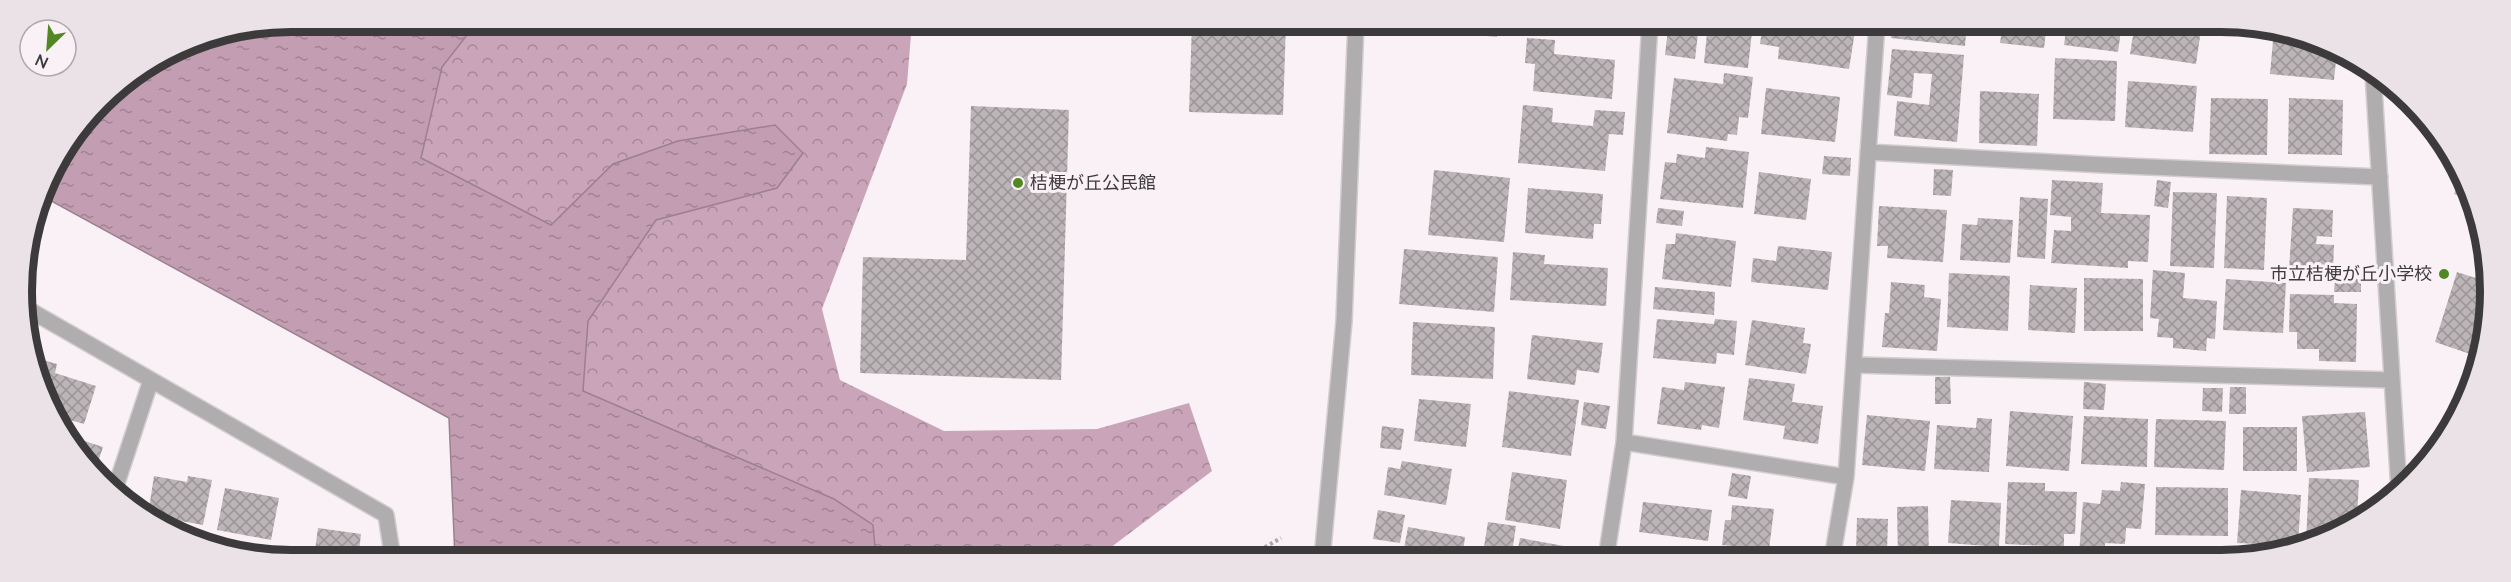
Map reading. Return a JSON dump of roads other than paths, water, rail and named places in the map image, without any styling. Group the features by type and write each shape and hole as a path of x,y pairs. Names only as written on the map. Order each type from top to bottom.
{"street":[{"path":"1323,550 1344,321 1356,32"},
{"path":"1607,550 1624,442 1649,32"},
{"path":"1834,550 1846,477 1876,32"},
{"path":"2374,82 2398,479"},
{"path":"1868,152 2380,177"},
{"path":"32,312 386,515 392,550"},
{"path":"1855,365 2392,380"},
{"path":"117,483 151,380"},
{"path":"1624,442 1846,477"}],"water":[{"path":"274,32 469,32 442,67 421,158 551,225 613,164 678,141 775,125 803,153 777,188 656,220 588,321 583,391 834,499 873,525 875,550 455,550 449,418 48,199 66,161 85,133 120,96 161,66 192,51 224,40"}],"place":[{"name":"桔梗が丘公民館","path":"1018,183"},
{"name":"市立桔梗が丘小学校","path":"2444,274"}]}
